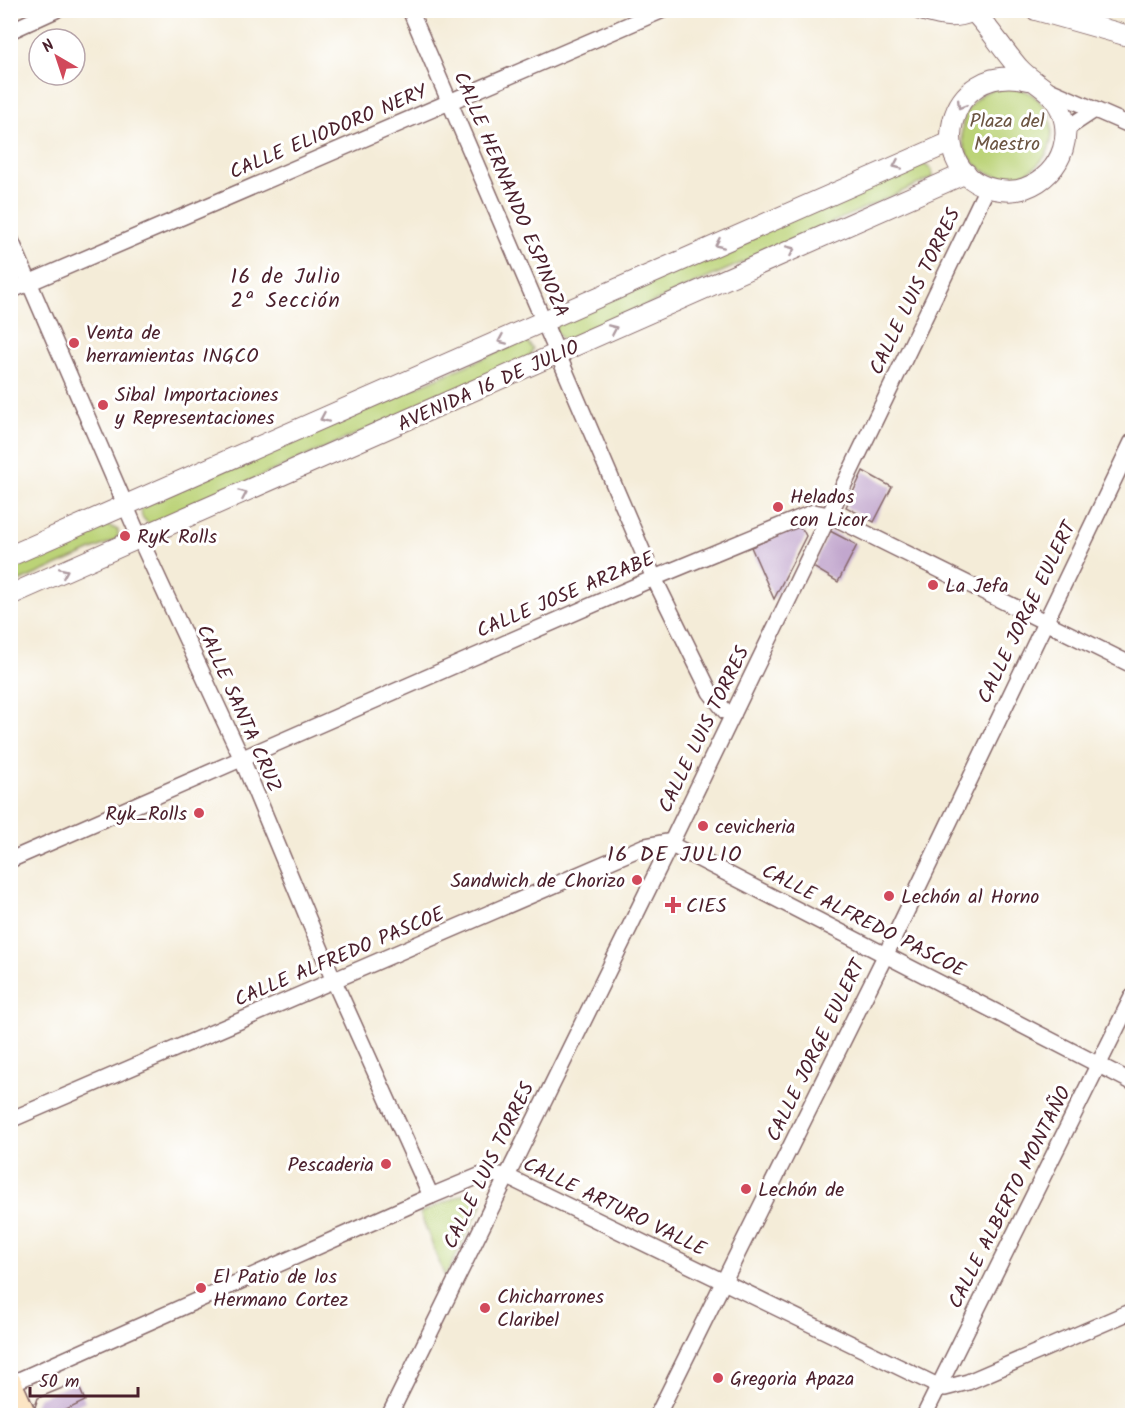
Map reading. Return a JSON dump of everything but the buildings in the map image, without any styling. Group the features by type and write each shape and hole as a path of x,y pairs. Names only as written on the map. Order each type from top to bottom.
{"main road":[{"path":"11,1383 26,1416"}],"street":[{"path":"10,31 56,10"},
{"name":"CALLE HERNANDO ESPINOZA","path":"410,10 654,578 710,692 725,711 733,715"},
{"name":"CALLE ELIODORO NERY","path":"10,291 663,10"},
{"path":"921,10 944,17 979,14 998,44 1035,83 1058,105 1066,129 1065,145 1059,161 1049,174 1036,184 1020,190 1003,191 987,188 966,173 956,158 951,142 952,122 959,104 972,90 988,80 1015,77 1035,83 1093,111 1132,126"},
{"path":"1036,10 1132,37"},
{"path":"988,80 994,68 998,44"},
{"path":"1066,129 1093,111"},
{"name":"AVENIDA 16 DE JULIO","path":"10,556 951,142"},
{"name":"AVENIDA 16 DE JULIO","path":"10,595 966,173"},
{"name":"CALLE LUIS TORRES","path":"389,1416 671,843 987,188"},
{"name":"CALLE SANTA CRUZ","path":"10,238 140,539 241,757 334,981 431,1196"},
{"name":"CALLE JORGE EULERT","path":"657,1416 886,954 1132,442"},
{"name":"CALLE JOSE ARZABE","path":"10,860 241,757 806,513 814,512 828,516 1132,665"},
{"name":"CALLE ALFREDO PASCOE","path":"10,1120 658,842 671,843 1132,1082"},
{"name":"CALLE ALBERTO MONTAÑO","path":"924,1416 1132,997"},
{"name":"CALLE ARTURO VALLE","path":"11,1383 431,1196 479,1176 492,1174 506,1176 938,1386"},
{"path":"938,1386 954,1386 968,1382 1132,1311"}],"green space":[{"name":"Plaza del Maestro","path":"1007,87 1024,90 1039,100 1049,115 1052,132 1049,149 1039,164 1024,174 1007,177 990,174 975,164 965,149 962,132 965,115 975,100 990,90"},
{"path":"920,161 932,170 932,178 569,340 561,338 555,331 556,324"},
{"path":"526,340 533,349 529,358 150,525 142,517 141,510 146,503"},
{"path":"107,525 118,530 118,537 113,541 11,585 11,566"},
{"path":"472,1191 478,1192 483,1197 482,1205 445,1277 420,1213"}],"place":[{"name":"Venta de herramientas INGCO","path":"74,343"},
{"name":"Sibal Importaciones y Representaciones","path":"103,405"},
{"name":"Helados con Licor","path":"778,507"},
{"name":"RyK Rolls","path":"125,536"},
{"name":"La Jefa","path":"933,585"},
{"name":"Ryk_Rolls","path":"199,813"},
{"name":"cevicheria","path":"703,826"},
{"name":"Sandwich de Chorizo","path":"637,880"},
{"name":"Lechón al Horno","path":"889,896"},
{"name":"CIES","path":"673,905"},
{"name":"Pescaderia","path":"386,1164"},
{"name":"Lechón de","path":"746,1189"},
{"name":"El Patio de los Hermano Cortez","path":"201,1288"},
{"name":"Chicharrones Claribel","path":"485,1308"},
{"name":"Gregoria Apaza","path":"718,1378"}],"district":[{"name":"16 de Julio 2ª Sección","path":"286,288"},
{"name":"16 DE JULIO","path":"675,853"}]}
